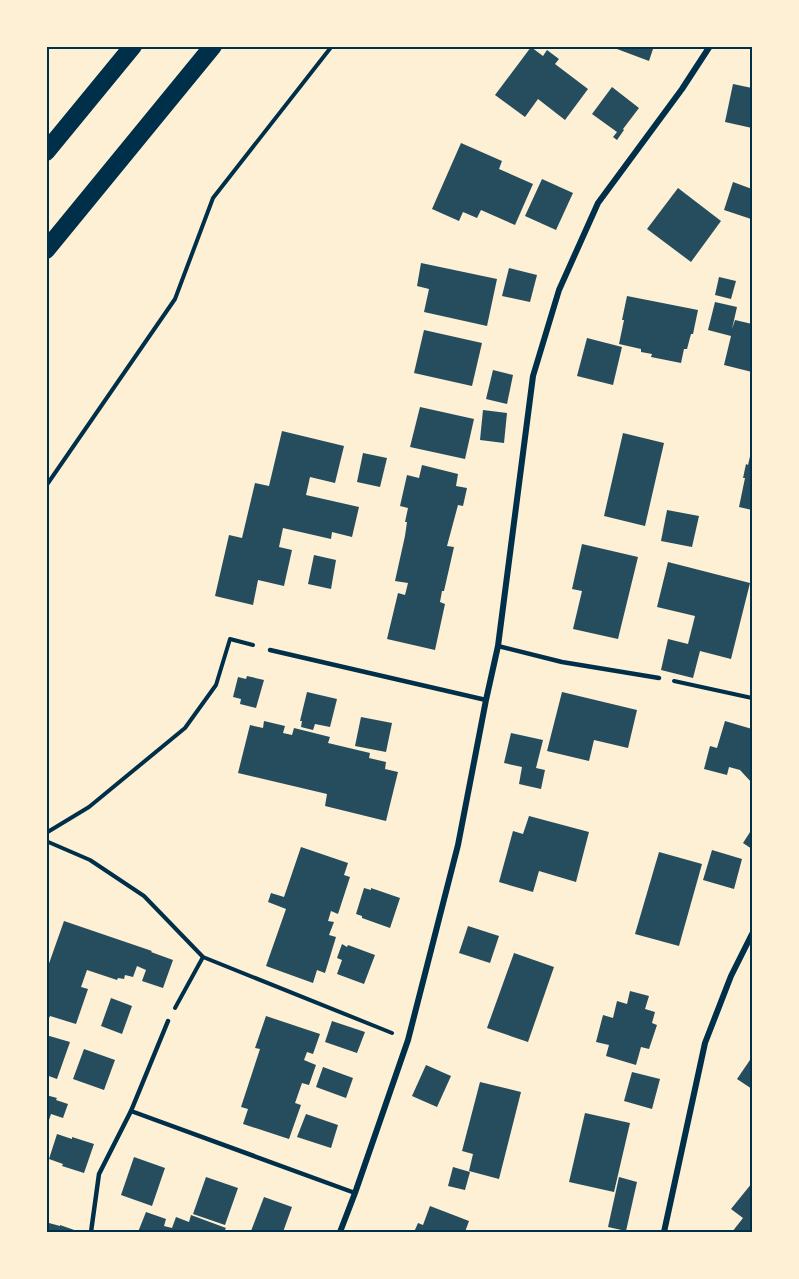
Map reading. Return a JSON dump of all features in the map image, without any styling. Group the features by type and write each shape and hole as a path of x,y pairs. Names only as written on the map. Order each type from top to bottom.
{"highway":[{"path":"46,152 133,46"},
{"path":"46,250 213,46"}],"street":[{"path":"340,1233 408,1040 458,845 498,645 533,376 559,290 598,203 682,89 710,46"},
{"path":"664,1233 705,1043 731,976 753,934"}],"lane":[{"path":"498,645 562,662 658,678"},
{"path":"270,650 486,700"},
{"path":"91,1233 99,1174 131,1111 168,1021"},
{"path":"131,1111 355,1193"}],"path":[{"path":"46,486 175,299 213,198 332,46"},
{"path":"46,833 88,807 185,728 216,685 230,639 270,650"},
{"path":"658,678 753,698"},
{"path":"46,840 90,860 144,896 203,957 408,1040"},
{"path":"168,1021 203,957"}],"building":[{"path":"609,46 654,46 649,61"},
{"path":"531,47 543,56 547,50 559,59 555,64 588,89 565,120 538,99 525,117 495,95"},
{"path":"733,84 752,88 752,128 725,122"},
{"path":"612,87 639,108 617,140 613,137 617,132 592,114"},
{"path":"461,143 502,161 499,169 533,184 515,225 481,210 477,218 463,212 459,221 432,209"},
{"path":"542,179 573,193 556,230 525,216"},
{"path":"733,182 752,189 751,219 724,210"},
{"path":"678,188 721,221 691,262 647,229"},
{"path":"421,263 497,279 487,326 424,312 429,289 417,286"},
{"path":"509,268 537,275 530,302 502,296"},
{"path":"719,277 736,281 731,299 715,295"},
{"path":"627,296 698,310 693,334 691,334 687,349 684,349 681,363 651,357 652,354 641,352 641,349 619,344"},
{"path":"715,302 737,307 732,329 735,320 752,324 752,372 724,365 731,336 708,330"},
{"path":"424,330 482,343 472,386 414,373"},
{"path":"587,338 622,347 613,385 577,376"},
{"path":"493,370 513,375 507,404 486,399"},
{"path":"420,407 474,419 465,459 410,447"},
{"path":"483,410 507,413 504,443 480,440"},
{"path":"282,431 344,446 335,483 310,477 306,495 359,507 352,537 332,532 331,539 283,528 279,547 292,550 284,586 258,580 253,605 215,596 229,535 242,538 255,483 269,486"},
{"path":"623,433 664,443 645,526 604,516"},
{"path":"751,452 752,510 739,507 746,464 748,465"},
{"path":"363,453 387,458 380,487 357,482"},
{"path":"422,465 458,474 456,486 467,488 463,506 458,505 447,546 454,547 444,591 442,591 440,602 445,604 435,650 387,639 398,593 405,595 408,583 395,581 405,536 408,508 400,506 407,475 419,478"},
{"path":"667,510 699,516 692,547 661,541"},
{"path":"582,544 638,557 618,639 573,629 582,591 572,589"},
{"path":"314,555 336,560 331,589 308,584"},
{"path":"668,562 750,583 731,659 700,651 693,678 661,670 668,639 688,644 695,616 657,607"},
{"path":"247,676 264,680 256,708 240,704 241,699 233,697 238,677 246,679"},
{"path":"307,692 337,699 330,727 315,724 313,730 301,727 302,721 300,721"},
{"path":"562,692 637,710 628,748 594,740 589,761 547,751"},
{"path":"361,717 392,723 386,752 355,746"},
{"path":"264,721 285,726 283,733 292,735 294,728 330,737 328,743 370,753 369,758 386,762 385,769 398,772 386,821 325,806 327,794 238,773 250,725 263,728"},
{"path":"725,721 752,729 752,783 740,770 729,767 727,775 704,769 710,746 717,748"},
{"path":"511,733 543,740 536,768 545,770 541,789 519,784 522,767 504,763"},
{"path":"529,816 589,832 576,882 539,871 533,892 499,882 513,831 523,834"},
{"path":"752,829 752,849 743,843"},
{"path":"301,847 348,863 344,875 350,877 338,914 331,911 328,921 334,922 329,935 336,937 325,973 317,970 313,983 266,966 286,909 268,902 271,893 284,897"},
{"path":"712,850 742,859 734,889 703,880"},
{"path":"659,852 702,864 679,946 635,934"},
{"path":"364,888 371,890 371,888 400,898 390,928 356,914"},
{"path":"64,921 173,960 163,988 142,981 146,970 137,966 133,977 125,975 124,979 118,978 117,980 87,970 81,987 88,989 76,1024 50,1016 46,1025 46,972"},
{"path":"468,926 499,936 490,963 459,953"},
{"path":"342,944 375,955 364,984 337,974 342,960 337,958"},
{"path":"514,953 554,967 528,1042 487,1028"},
{"path":"630,991 649,996 645,1009 655,1012 652,1023 657,1025 649,1049 641,1047 636,1065 606,1056 609,1045 596,1042 603,1015 613,1018 617,1001 627,1004"},
{"path":"111,998 132,1006 122,1034 101,1026"},
{"path":"266,1016 320,1034 313,1054 307,1052 304,1060 316,1065 309,1085 302,1083 295,1103 301,1105 289,1139 243,1124 248,1109 241,1107 260,1049 255,1048"},
{"path":"332,1021 365,1032 357,1053 325,1042"},
{"path":"46,1035 70,1042 57,1079 46,1075"},
{"path":"84,1049 115,1060 104,1090 73,1079"},
{"path":"752,1057 752,1089 737,1079"},
{"path":"426,1065 451,1076 437,1107 412,1096"},
{"path":"323,1067 353,1078 346,1098 316,1087"},
{"path":"632,1072 660,1079 652,1109 624,1101"},
{"path":"480,1082 521,1092 499,1179 469,1171 473,1154 462,1151"},
{"path":"46,1095 68,1104 63,1118 51,1114 47,1126"},
{"path":"585,1113 630,1123 614,1192 569,1182"},
{"path":"306,1114 338,1125 331,1148 297,1137"},
{"path":"57,1134 94,1144 84,1173 49,1159"},
{"path":"134,1157 165,1168 152,1206 121,1195"},
{"path":"453,1167 470,1172 465,1190 448,1186"},
{"path":"206,1177 238,1188 225,1225 193,1214"},
{"path":"619,1177 637,1182 626,1231 608,1227"},
{"path":"752,1183 752,1232 732,1232 743,1218 731,1209"},
{"path":"264,1197 292,1207 283,1232 251,1231"},
{"path":"430,1206 469,1221 465,1232 414,1232 418,1223 423,1225"},
{"path":"146,1212 166,1219 164,1226 172,1228 176,1217 189,1222 191,1215 226,1228 224,1232 138,1232"},
{"path":"49,1223 60,1225 80,1232 46,1232"}]}
